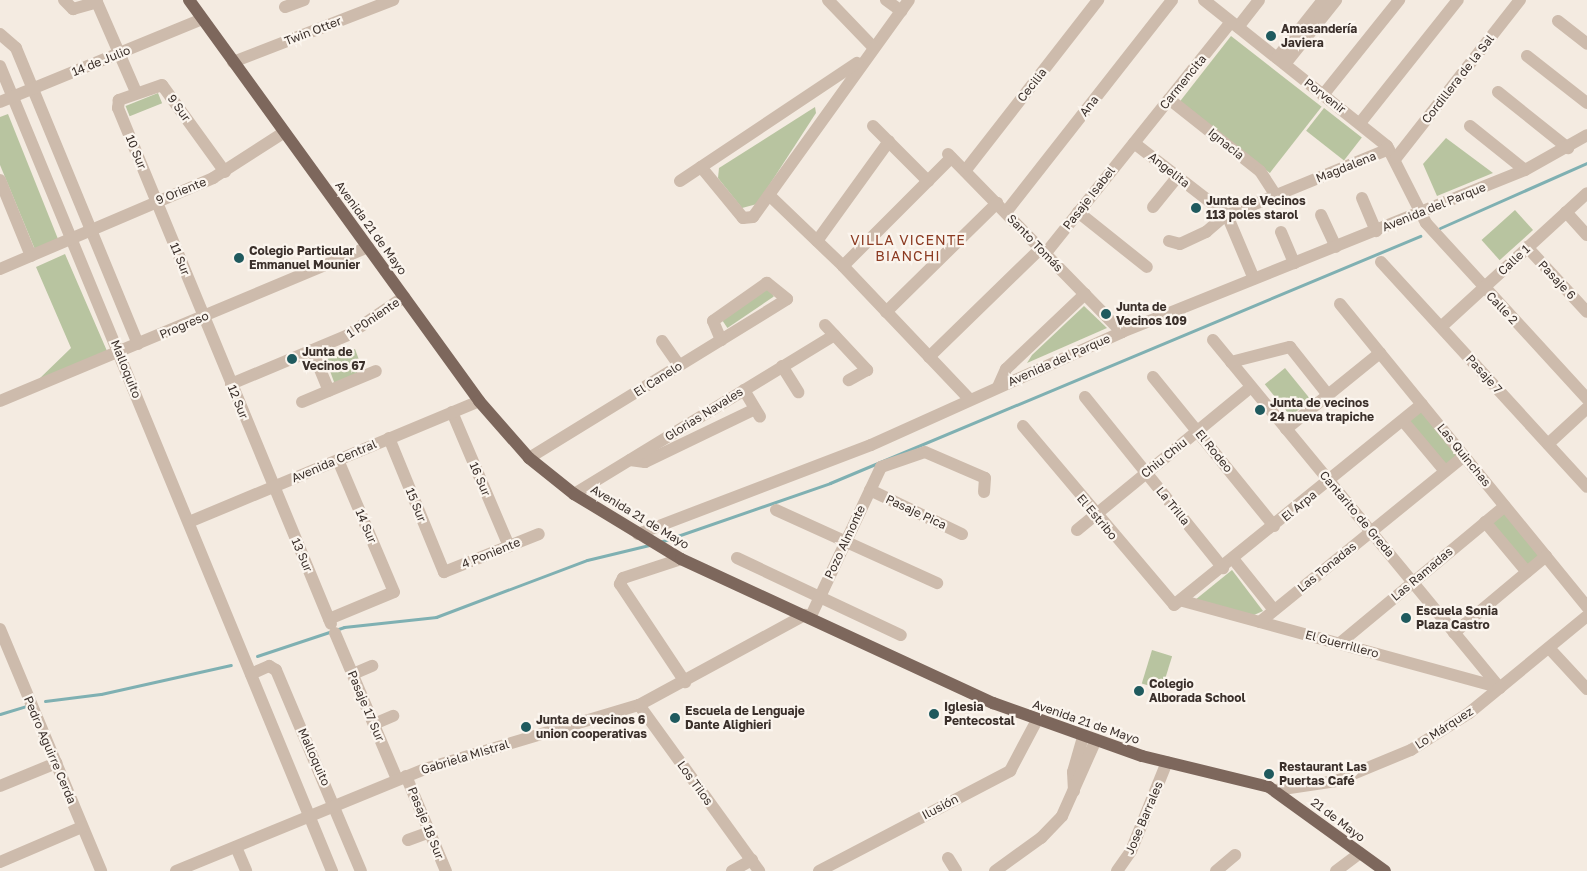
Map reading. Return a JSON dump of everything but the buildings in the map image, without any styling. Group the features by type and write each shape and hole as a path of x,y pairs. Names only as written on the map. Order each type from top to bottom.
{"main road":[{"name":"Avenida 21 de Mayo","path":"189,0 479,401 529,458 574,494 681,559 1037,720 1089,740 1276,790"},
{"name":"21 de Mayo","path":"1276,790 1385,871"}],"street":[{"path":"64,0 73,9 96,1 136,92"},
{"path":"285,7 304,0"},
{"name":"Twin Otter","path":"233,62 394,0"},
{"path":"828,0 873,47"},
{"path":"886,0 900,12"},
{"path":"701,167 748,221 769,195 864,59 910,0"},
{"name":"Cecilia","path":"964,171 1098,0"},
{"name":"Ana","path":"886,312 1001,208 1172,0"},
{"name":"Porvenir","path":"1204,0 1360,123 1392,153 1420,213"},
{"name":"Carmencita","path":"1134,143 1169,99 1234,24 1259,0"},
{"path":"1281,61 1322,0"},
{"path":"1281,61 1336,0"},
{"path":"1323,95 1399,0"},
{"path":"1360,123 1458,0"},
{"name":"Cordillera de la Sal","path":"1392,153 1520,0"},
{"name":"14 de Julio","path":"0,102 202,19"},
{"path":"1558,21 1587,44"},
{"path":"0,34 16,48 138,344"},
{"path":"1528,56 1587,103"},
{"path":"680,181 864,59"},
{"name":"Malloquito","path":"0,66 15,96 332,871"},
{"name":"9 Sur","path":"118,102 136,92 162,85 225,172"},
{"path":"1498,92 1568,148"},
{"path":"813,93 828,100 829,109"},
{"name":"Ignacia","path":"1169,99 1260,171 1276,196"},
{"name":"10 Sur","path":"118,102 156,201"},
{"path":"843,266 928,181 874,126"},
{"path":"1470,126 1525,170"},
{"name":"9 Oriente","path":"0,268 225,172 283,132"},
{"name":"Avenida del Parque","path":"643,537 871,445 1122,332 1525,170 1568,148 1587,135"},
{"path":"817,241 889,141"},
{"name":"Angelita","path":"1134,143 1227,215"},
{"name":"Pasaje Isabel","path":"929,357 1042,252 1078,212 1134,143"},
{"name":"Magdalena","path":"1169,241 1180,244 1227,215 1392,153"},
{"name":"Santo Tomás","path":"928,181 950,156 1122,332"},
{"path":"1153,207 1177,177"},
{"path":"0,180 31,256"},
{"name":"Calle 1","path":"1441,327 1587,193"},
{"path":"769,195 843,266 969,400"},
{"path":"1362,198 1376,231"},
{"name":"11 Sur","path":"156,201 204,317"},
{"path":"1078,212 1147,267"},
{"path":"1566,212 1587,235"},
{"name":"Calle 2","path":"1420,213 1483,288 1587,399"},
{"path":"1227,215 1254,280"},
{"path":"1321,215 1336,247"},
{"path":"1281,232 1294,264"},
{"name":"Progreso","path":"0,401 204,317 368,246"},
{"name":"Pasaje 6","path":"1527,247 1587,312"},
{"name":"Pasaje 7","path":"1382,262 1587,487"},
{"name":"El Canelo","path":"529,458 787,299 774,284 767,283 713,321 720,340"},
{"path":"998,387 1006,369 1085,294"},
{"name":"1 P0niente","path":"231,384 353,333 404,297"},
{"name":"Las Quinchas","path":"1340,304 1587,607"},
{"name":"12 Sur","path":"204,317 273,486"},
{"path":"825,325 867,370 849,380"},
{"name":"Glorias Navales","path":"574,494 834,335"},
{"path":"662,340 679,365"},
{"name":"Cantarito de Greda","path":"1213,340 1500,688"},
{"path":"1231,362 1290,347 1328,395"},
{"path":"312,350 328,391"},
{"path":"1286,429 1380,353"},
{"path":"782,366 798,392"},
{"path":"302,402 376,371"},
{"name":"El Rodeo","path":"1153,377 1274,526"},
{"name":"Chiu Chiu","path":"1077,530 1252,387"},
{"path":"630,460 645,462 757,413 744,390"},
{"name":"La Trilla","path":"1085,397 1223,568"},
{"name":"Avenida Central","path":"189,522 479,401"},
{"name":"El Arpa","path":"1179,603 1234,560 1422,404"},
{"path":"1548,444 1587,408"},
{"name":"16 Sur","path":"452,412 509,546"},
{"name":"Las Quinchas","path":"1403,420 1445,471"},
{"name":"El Estribo","path":"1022,426 1096,515 1179,603"},
{"name":"15 Sur","path":"389,438 444,572"},
{"name":"Pozo Almonte","path":"808,617 820,597 881,467 925,452 985,478 984,492"},
{"name":"Las Tonadas","path":"1260,622 1464,456"},
{"name":"14 Sur","path":"332,625 394,592 338,460"},
{"name":"13 Sur","path":"273,486 332,625"},
{"name":"Pasaje Pica","path":"870,490 962,534"},
{"name":"Las Ramadas","path":"1340,643 1505,506"},
{"path":"776,510 937,583"},
{"path":"1485,522 1527,572"},
{"name":"4 Poniente","path":"444,572 539,534"},
{"path":"1454,632 1546,556"},
{"path":"737,558 901,635"},
{"path":"681,559 623,578 620,584 685,682"},
{"path":"1234,560 1274,610"},
{"name":"El Guerrillero","path":"1179,603 1340,643 1500,688"},
{"name":"Gabriela MIstral","path":"176,871 402,777 639,706 808,617"},
{"name":"Lo Márquez","path":"1276,790 1336,781 1391,760 1450,726 1585,622"},
{"name":"Pasaje 17 Sur","path":"332,625 374,724 402,777"},
{"name":"Pedro Aguirre Cerda","path":"0,629 101,871"},
{"path":"1549,648 1587,689"},
{"name":"Malloquito","path":"251,674 269,666 276,670 335,805 361,871"},
{"path":"353,674 372,666"},
{"name":"Los Tilos","path":"639,706 760,871"},
{"path":"374,724 393,716"},
{"name":"Ilusión","path":"819,871 1010,771 1037,720"},
{"path":"995,871 1052,828 1074,791 1073,772 1089,740"},
{"name":"Jose Barrales","path":"1118,871 1131,850 1167,762"},
{"path":"1,783 56,763"},
{"name":"Pasaje 18 Sur","path":"402,777 430,832 446,871"},
{"path":"0,862 82,827"},
{"path":"408,840 430,832"},
{"path":"236,846 246,871"},
{"path":"1336,871 1360,853"},
{"path":"1216,871 1235,855"},
{"path":"948,858 956,871"},
{"path":"732,871 752,860"}],"green space":[{"path":"1231,36 1322,107 1270,173 1179,102"},
{"path":"158,93 162,103 130,116 126,106"},
{"path":"815,107 816,113 757,204 742,208 718,178 719,168"},
{"path":"1324,108 1362,138 1344,160 1306,131"},
{"path":"8,114 60,244 36,252 0,165 0,117"},
{"path":"1446,138 1493,173 1437,196 1423,164"},
{"path":"1515,210 1533,230 1500,260 1482,240"},
{"path":"65,254 107,351 37,381 71,348 36,267"},
{"path":"766,285 774,297 727,328 720,316"},
{"path":"1084,306 1107,328 1027,363 1032,355"},
{"path":"355,349 364,374 335,385 326,360"},
{"path":"1285,368 1311,400 1291,416 1265,384"},
{"path":"1422,409 1459,455 1444,467 1407,421"},
{"path":"1505,511 1542,555 1528,566 1491,523"},
{"path":"1232,570 1263,611 1254,615 1195,600"},
{"path":"1152,650 1172,656 1162,690 1142,683"}],"waterway":[{"path":"1440,228 1587,163"},
{"path":"660,542 830,483 1420,236"},
{"path":"257,656 344,627 436,617 587,560 649,545"},
{"path":"45,701 101,694 231,665"},
{"path":"0,714 27,706"}],"place":[{"name":"Amasandería Javiera","path":"1271,36"},
{"name":"Junta de Vecinos 113 poles starol","path":"1196,208"},
{"name":"Colegio Particular Emmanuel Mounier","path":"239,258"},
{"name":"Junta de Vecinos 109","path":"1106,314"},
{"name":"Junta de Vecinos 67","path":"292,359"},
{"name":"Junta de vecinos 24 nueva trapiche","path":"1260,410"},
{"name":"Escuela Sonia Plaza Castro","path":"1406,618"},
{"name":"Colegio Alborada School","path":"1139,691"},
{"name":"Iglesia Pentecostal","path":"934,714"},
{"name":"Escuela de Lenguaje Dante Alighieri","path":"675,718"},
{"name":"Junta de vecinos 6 union cooperativas","path":"526,727"},
{"name":"Restaurant Las Puertas Café","path":"1269,774"}],"district":[{"name":"VILLA VICENTE BIANCHI","path":"908,248"}]}
